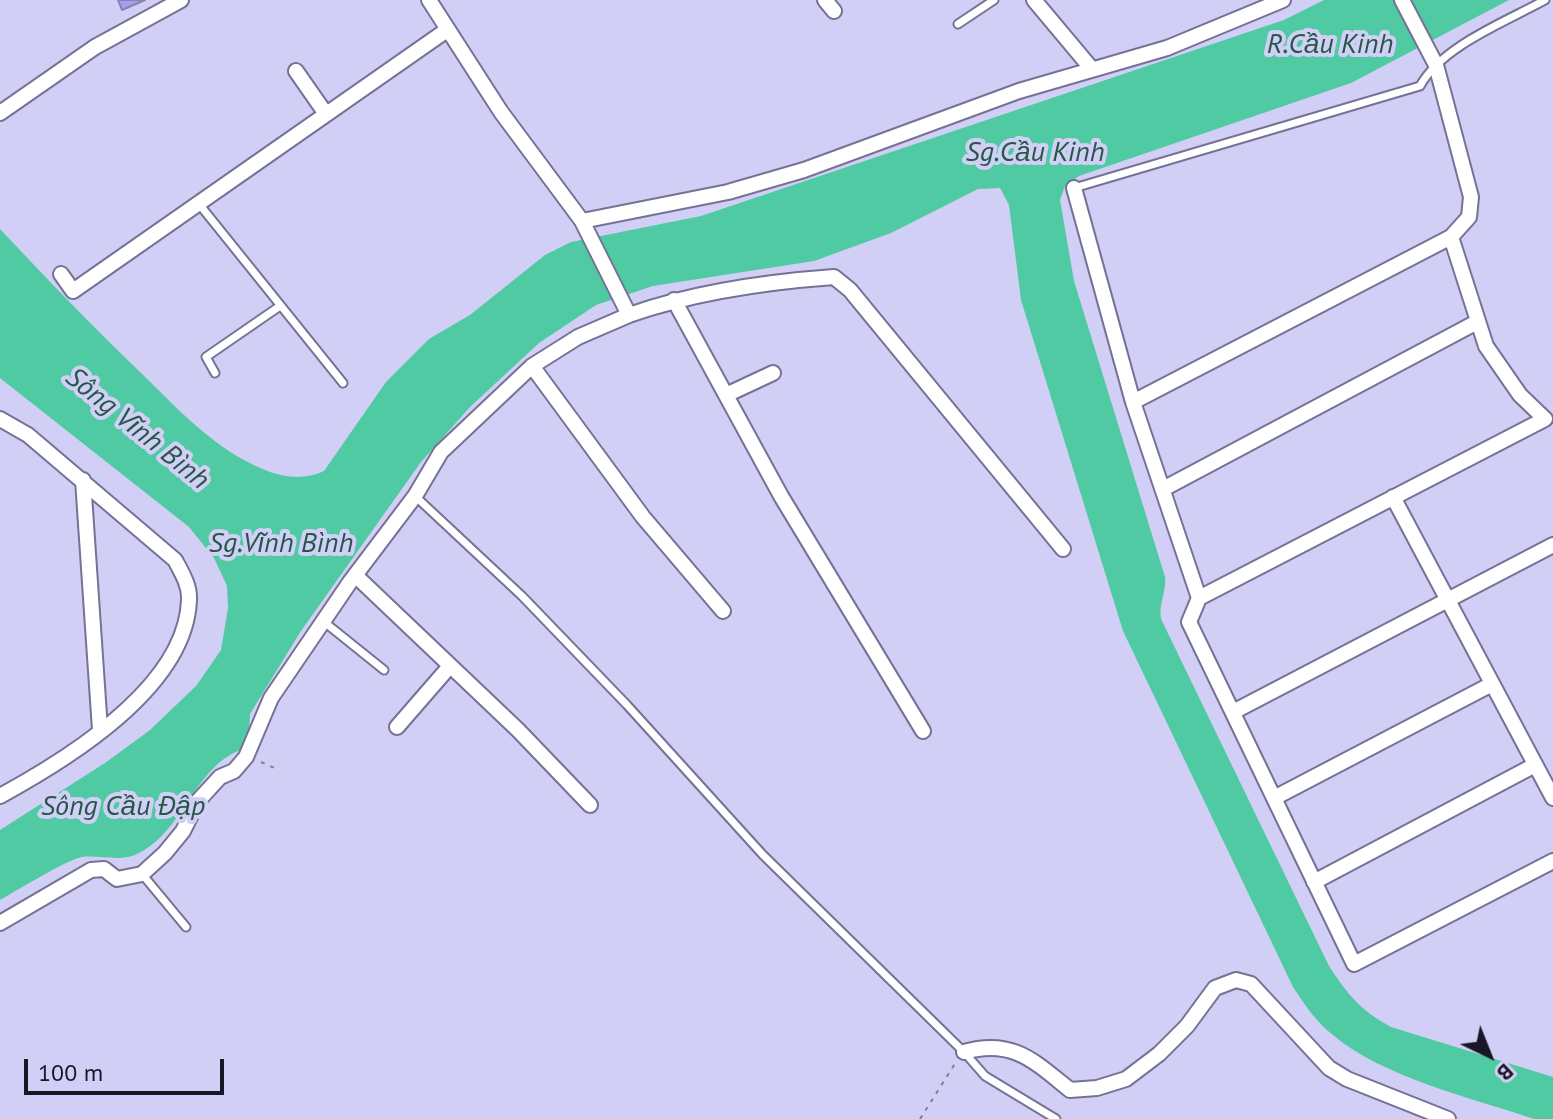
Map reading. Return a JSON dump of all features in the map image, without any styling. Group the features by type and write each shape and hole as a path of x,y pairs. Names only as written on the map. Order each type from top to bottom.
{"street":[{"path":"0,113 95,47 181,0"},
{"path":"429,0 501,112 584,226 629,315"},
{"path":"1034,0 1091,68"},
{"path":"584,226 728,192 804,170 1019,91 1167,48 1283,0"},
{"path":"1133,402 1451,237 1469,217 1471,197 1434,62 1402,0"},
{"path":"61,274 73,291 447,30"},
{"path":"296,71 326,114"},
{"path":"1074,188 1133,402 1199,598"},
{"path":"1451,237 1486,346 1520,395 1545,419 1199,598 1189,622 1354,964 1553,861"},
{"path":"0,923 91,870 104,869 117,879 142,874 175,843 198,801 220,777 234,771 249,750 271,698 355,575 415,496 441,452 532,366 578,337 629,315 674,300 773,283 834,277 850,290 1063,549"},
{"path":"674,300 781,496 923,731"},
{"path":"1163,489 1477,322"},
{"path":"532,366 643,517 723,611"},
{"path":"726,395 773,373"},
{"path":"0,419 28,435 175,560 185,577 190,598 185,625 172,658 134,704 33,778 0,796"},
{"path":"83,480 100,730"},
{"path":"1393,497 1553,798"},
{"path":"1233,712 1551,550"},
{"path":"355,575 590,805"},
{"path":"397,727 450,666"},
{"path":"1274,798 1492,684"},
{"path":"1314,882 1535,765"},
{"path":"964,1052 976,1048 1017,1052 1031,1058 1070,1090 1097,1088 1126,1079 1159,1054 1187,1026 1215,988 1236,980 1251,984 1329,1068 1347,1079 1448,1119"}],"lane":[{"path":"958,24 994,0"},
{"path":"1074,188 1420,86 1434,62 1545,0"},
{"path":"198,203 343,383"},
{"path":"215,373 206,357 280,306"},
{"path":"415,496 522,596 627,705 763,855 985,1076 1056,1119"},
{"path":"323,621 384,670"},
{"path":"142,874 186,927"}],"path":[{"path":"249,750 263,764 279,770"},
{"path":"920,1119 944,1078 964,1052"}],"water":[{"path":"1324,0 1509,0 1351,83 1079,176 1065,186 1060,200 1074,281 1165,577 1162,621 1329,966 1356,1001 1391,1027 1553,1077 1553,1119 1534,1119 1456,1094 1376,1063 1327,1030 1293,987 1123,631 1021,300 1009,205 1000,188 978,189 891,233 814,261 653,286 596,305 539,343 470,407 421,462 301,631 250,714 249,733 240,750 211,771 166,832 153,844 131,856 75,859 0,900 0,830 105,763 150,730 196,686 221,650 228,608 227,586 214,558 189,527 0,378 0,229 105,338 214,440 247,462 272,473 309,476 324,471 386,382 429,339 470,315 545,255 571,242 701,216 1284,20"}],"building":[{"path":"118,0 145,0 122,10"}],"water label":[{"name":"R.Cầu Kinh","path":"1330,45"},
{"name":"Sg.Cầu Kinh","path":"1035,153"},
{"name":"Sông Vĩnh Bình","path":"137,429"},
{"name":"Sg.Vĩnh Bình","path":"281,544"},
{"name":"Sông Cầu Đập","path":"123,807"}]}
